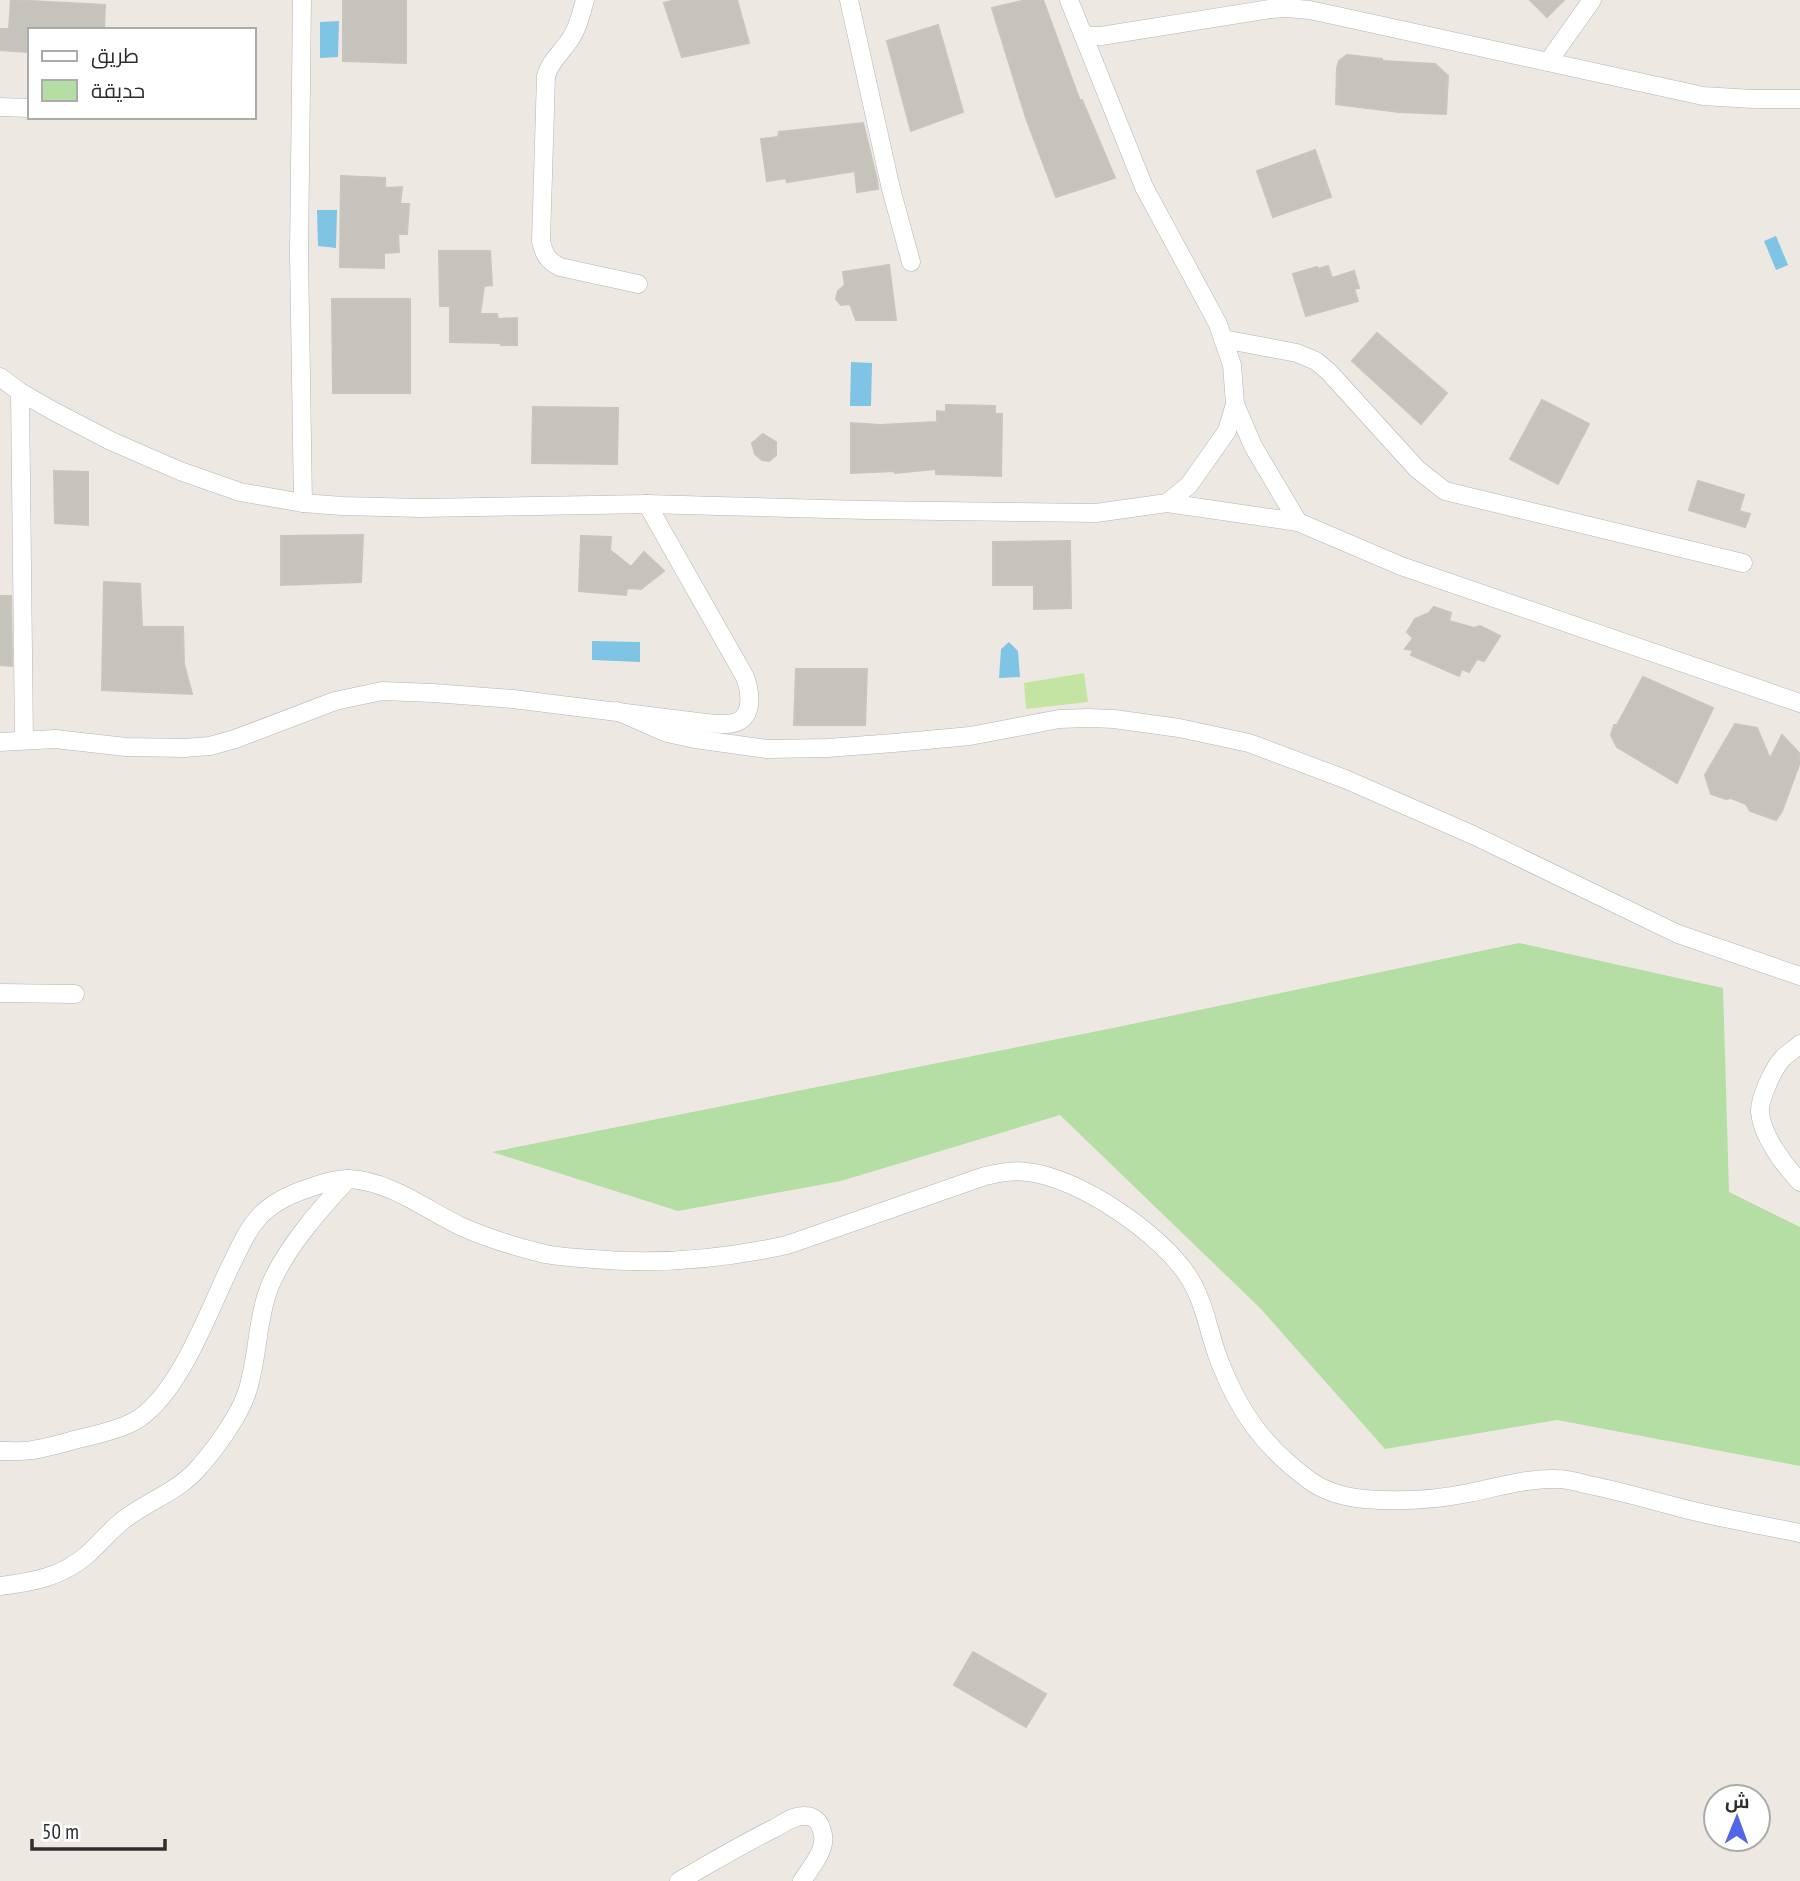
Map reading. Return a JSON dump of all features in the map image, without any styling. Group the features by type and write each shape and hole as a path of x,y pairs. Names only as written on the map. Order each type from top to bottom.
{"street":[{"path":"302,0 299,253 303,503"},
{"path":"585,0 574,35 549,67 546,76 541,242 550,262 560,267 638,284"},
{"path":"849,0 891,189 911,262"},
{"path":"1069,0 1144,187 1218,324 1232,365 1235,404 1253,446 1298,522"},
{"path":"1548,62 1592,0"},
{"path":"1083,32 1088,36 1101,36 1287,8 1329,14 1703,96 1800,99"},
{"path":"0,107 28,108"},
{"path":"1223,339 1316,360 1417,469 1445,491 1743,563"},
{"path":"0,377 41,405 180,471 240,492 303,503 419,508 647,504 1096,513 1167,503 1298,522 1401,566 1800,703"},
{"path":"20,391 24,740"},
{"path":"1167,503 1188,485 1227,431 1235,404"},
{"path":"0,742 69,740 126,747 210,746 335,701 382,691 513,699 698,722 730,723 743,718 750,702 742,668 647,504"},
{"path":"617,711 667,733 767,748 827,748 970,736 1059,719 1079,718 1114,719 1179,728 1250,743 1345,779 1473,835 1678,934 1800,976"},
{"path":"0,993 75,994"},
{"path":"1800,1044 1781,1060 1766,1087 1759,1111 1776,1154 1800,1182"},
{"path":"0,1451 30,1450 91,1436 133,1422 147,1412 160,1400 173,1381 254,1221 287,1196 325,1183 348,1179 383,1186 470,1230 548,1254 605,1260 670,1261 741,1254 786,1245 985,1176 1026,1171 1047,1175 1075,1186 1120,1212 1174,1258 1188,1276 1202,1303 1219,1359 1240,1406 1258,1433 1282,1459 1312,1483 1331,1492 1354,1498 1412,1501 1443,1498 1537,1479 1561,1479 1717,1517 1800,1533"},
{"path":"0,1586 36,1581 65,1571 135,1510 173,1489 201,1466 246,1394 260,1322 268,1290 275,1275 318,1213 348,1179"},
{"path":"680,1881 752,1838 804,1815 820,1823 825,1836 822,1849 802,1881"}],"green space":[{"path":"1084,673 1088,702 1026,709 1024,683"},
{"path":"1519,943 1723,988 1729,1192 1800,1227 1800,1466 1557,1420 1385,1449 1261,1309 1060,1115 841,1181 678,1211 492,1152 1113,1028"}],"water":[{"path":"339,21 338,57 320,58 320,22"},
{"path":"317,210 337,210 336,248 318,246"},
{"path":"1776,236 1788,265 1776,270 1764,241"},
{"path":"851,362 872,363 871,406 850,406"},
{"path":"592,641 640,642 640,662 592,660"},
{"path":"1009,642 1018,651 1020,677 999,678 1001,649"}],"building":[{"path":"11,0 105,5 104,28 28,28 26,52 0,50 0,29 9,29"},
{"path":"343,0 406,0 406,63 343,61"},
{"path":"675,0 737,0 749,43 682,57 664,3"},
{"path":"1026,0 1043,0 1080,101 1082,100 1115,178 1056,197 1026,118 992,8"},
{"path":"1530,0 1564,0 1547,17"},
{"path":"938,25 963,112 911,131 887,41"},
{"path":"1347,55 1382,61 1435,64 1448,76 1446,114 1399,112 1336,104 1337,68 1339,61"},
{"path":"863,123 878,189 857,192 855,171 787,182 786,178 767,181 761,139 778,137 779,132"},
{"path":"1315,150 1331,197 1273,217 1257,171"},
{"path":"341,176 385,178 385,188 402,187 400,204 409,204 407,234 398,234 399,252 384,253 384,268 340,267"},
{"path":"439,251 490,251 492,285 484,286 480,314 497,314 498,319 517,318 517,345 450,342 450,306 440,306"},
{"path":"889,265 896,320 856,320 850,304 841,305 836,299 838,291 845,285 843,272"},
{"path":"1328,266 1332,278 1354,271 1359,288 1354,289 1358,301 1306,316 1293,274"},
{"path":"332,299 410,299 410,393 333,393"},
{"path":"1377,333 1447,393 1421,424 1352,361"},
{"path":"1542,400 1589,424 1558,484 1510,459"},
{"path":"946,405 995,406 995,414 1002,414 1001,476 936,474 936,469 851,473 851,423 880,425 937,422 937,411 946,412"},
{"path":"533,407 618,408 617,464 532,463"},
{"path":"763,434 776,442 776,455 769,461 762,460 755,454 752,443"},
{"path":"54,471 88,472 88,525 55,523"},
{"path":"1698,481 1744,495 1739,511 1750,514 1745,527 1689,510"},
{"path":"363,535 361,582 281,585 281,536"},
{"path":"581,536 611,537 610,550 631,567 644,552 664,571 641,589 627,588 626,595 579,591"},
{"path":"1070,541 1071,608 1034,609 1034,585 993,585 993,542"},
{"path":"104,582 140,584 142,627 183,627 184,664 192,694 102,690"},
{"path":"0,596 11,596 12,666 0,665"},
{"path":"1434,607 1451,613 1449,621 1474,628 1480,626 1500,636 1484,661 1477,659 1469,672 1462,669 1459,676 1411,655 1413,650 1405,649 1413,638 1407,632 1415,619 1429,613"},
{"path":"796,669 867,669 865,725 794,725"},
{"path":"1643,677 1713,708 1677,783 1617,747 1611,735 1614,725 1617,725"},
{"path":"1735,724 1757,728 1770,759 1782,735 1800,754 1800,762 1782,811 1776,820 1750,811 1746,804 1731,798 1711,794 1705,775"},
{"path":"973,1652 1046,1694 1026,1727 954,1685"}]}
